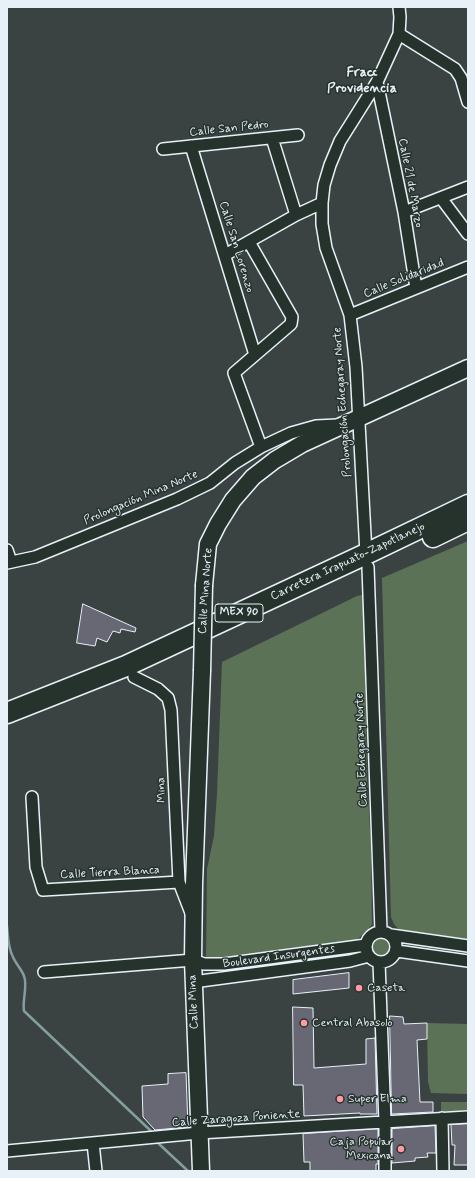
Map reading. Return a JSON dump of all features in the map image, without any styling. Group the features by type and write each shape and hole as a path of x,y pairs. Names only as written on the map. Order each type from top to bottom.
{"highway":[{"name":"Carretera Irapuato-Zapotlanejo","path":"7,713 126,666 367,560 468,505"},
{"name":"MEX 90","path":"7,726 134,677 367,560 468,520"}],"street":[{"name":"Prolongación Echegaray Norte","path":"367,560 353,421 356,367 350,315 326,248 322,224 322,203 324,185 340,141 377,82 399,34 399,7"},
{"path":"399,34 455,69 461,78 468,102"},
{"name":"Calle 21 de Marzo","path":"377,82 404,212 416,288"},
{"name":"Calle San Pedro","path":"163,149 298,135"},
{"path":"272,138 296,215"},
{"name":"Calle San Lorenzo","path":"191,146 255,355"},
{"path":"404,212 468,187"},
{"path":"441,198 468,234"},
{"path":"225,255 296,215 322,203"},
{"path":"249,242 292,317 291,324 234,373 261,447"},
{"name":"Calle Solidaridad","path":"350,315 468,267"},
{"name":"Calle Mina Norte","path":"193,960 204,585 208,544 233,500 253,477 275,460 302,444 468,368"},
{"name":"Prolongación Mina Norte","path":"9,563 35,557 177,499 210,482 235,463 261,447 290,434 316,426 353,421"},
{"path":"7,550 9,563"},
{"name":"Calle Echegaray Norte","path":"367,560 386,933"},
{"name":"Mina","path":"134,677 158,689 168,698 171,710 179,882 194,918"},
{"name":"Calle Tierra Blanca","path":"32,797 36,867 43,890 179,882"},
{"path":"386,933 396,942 396,951 393,958 387,962 373,960 367,951 368,938 374,933 386,933 468,946"},
{"name":"Boulevard Insurgentes","path":"193,960 204,964 224,964 367,951"},
{"name":"Boulevard Insurgentes","path":"193,982 350,961 367,951"},
{"path":"396,951 468,961"},
{"name":"Calle Mina","path":"44,972 193,960 199,1133 202,1171"},
{"path":"379,962 385,1122 385,1171"},
{"name":"Calle Zaragoza Poniente","path":"7,1151 199,1133 468,1117"},
{"path":"442,1118 443,1171"},
{"path":"93,1144 96,1171"}],"green space":[{"path":"468,541 468,941 399,930 391,917 382,578"},
{"path":"362,595 364,599 367,781 371,845 372,925 354,943 207,962 207,869 214,836 222,662 357,596"},
{"path":"382,934 391,938 395,947 391,956 382,960 373,956 369,947 373,938"},
{"path":"427,1023 468,1024 468,1094 431,1093 428,1082"},
{"path":"441,1102 468,1102 468,1110 441,1112"}],"building":[{"path":"83,604 136,628 135,632 121,629 120,633 113,631 107,642 97,638 95,646 77,643"},
{"path":"349,973 349,988 293,994 293,980"},
{"path":"293,1007 313,1008 314,1068 366,1064 366,1039 375,1038 377,1114 360,1113 304,1116 303,1085 294,1085"},
{"path":"390,1016 403,1017 404,1024 427,1023 427,1039 417,1040 420,1102 433,1102 433,1112 392,1114"},
{"path":"186,1073 188,1127 155,1130 143,1117 142,1086 168,1084 168,1074"},
{"path":"468,1124 468,1165 454,1165 455,1145 452,1145 451,1125"},
{"path":"435,1126 436,1153 427,1153 428,1157 415,1158 415,1161 392,1163 392,1129"},
{"path":"378,1129 378,1164 376,1164 376,1171 310,1171 310,1162 304,1162 303,1134"}],"waterway":[{"path":"7,926 10,950 25,980 24,1011 151,1131"},
{"path":"158,1143 188,1171"}],"place":[{"name":"Caseta","path":"359,988"},
{"name":"Central Abasolo","path":"304,1023"},
{"name":"Super Elma","path":"340,1099"},
{"name":"Caja Popular Mexicana","path":"401,1149"}],"district":[{"name":"Fracc Providencia","path":"362,82"}]}
